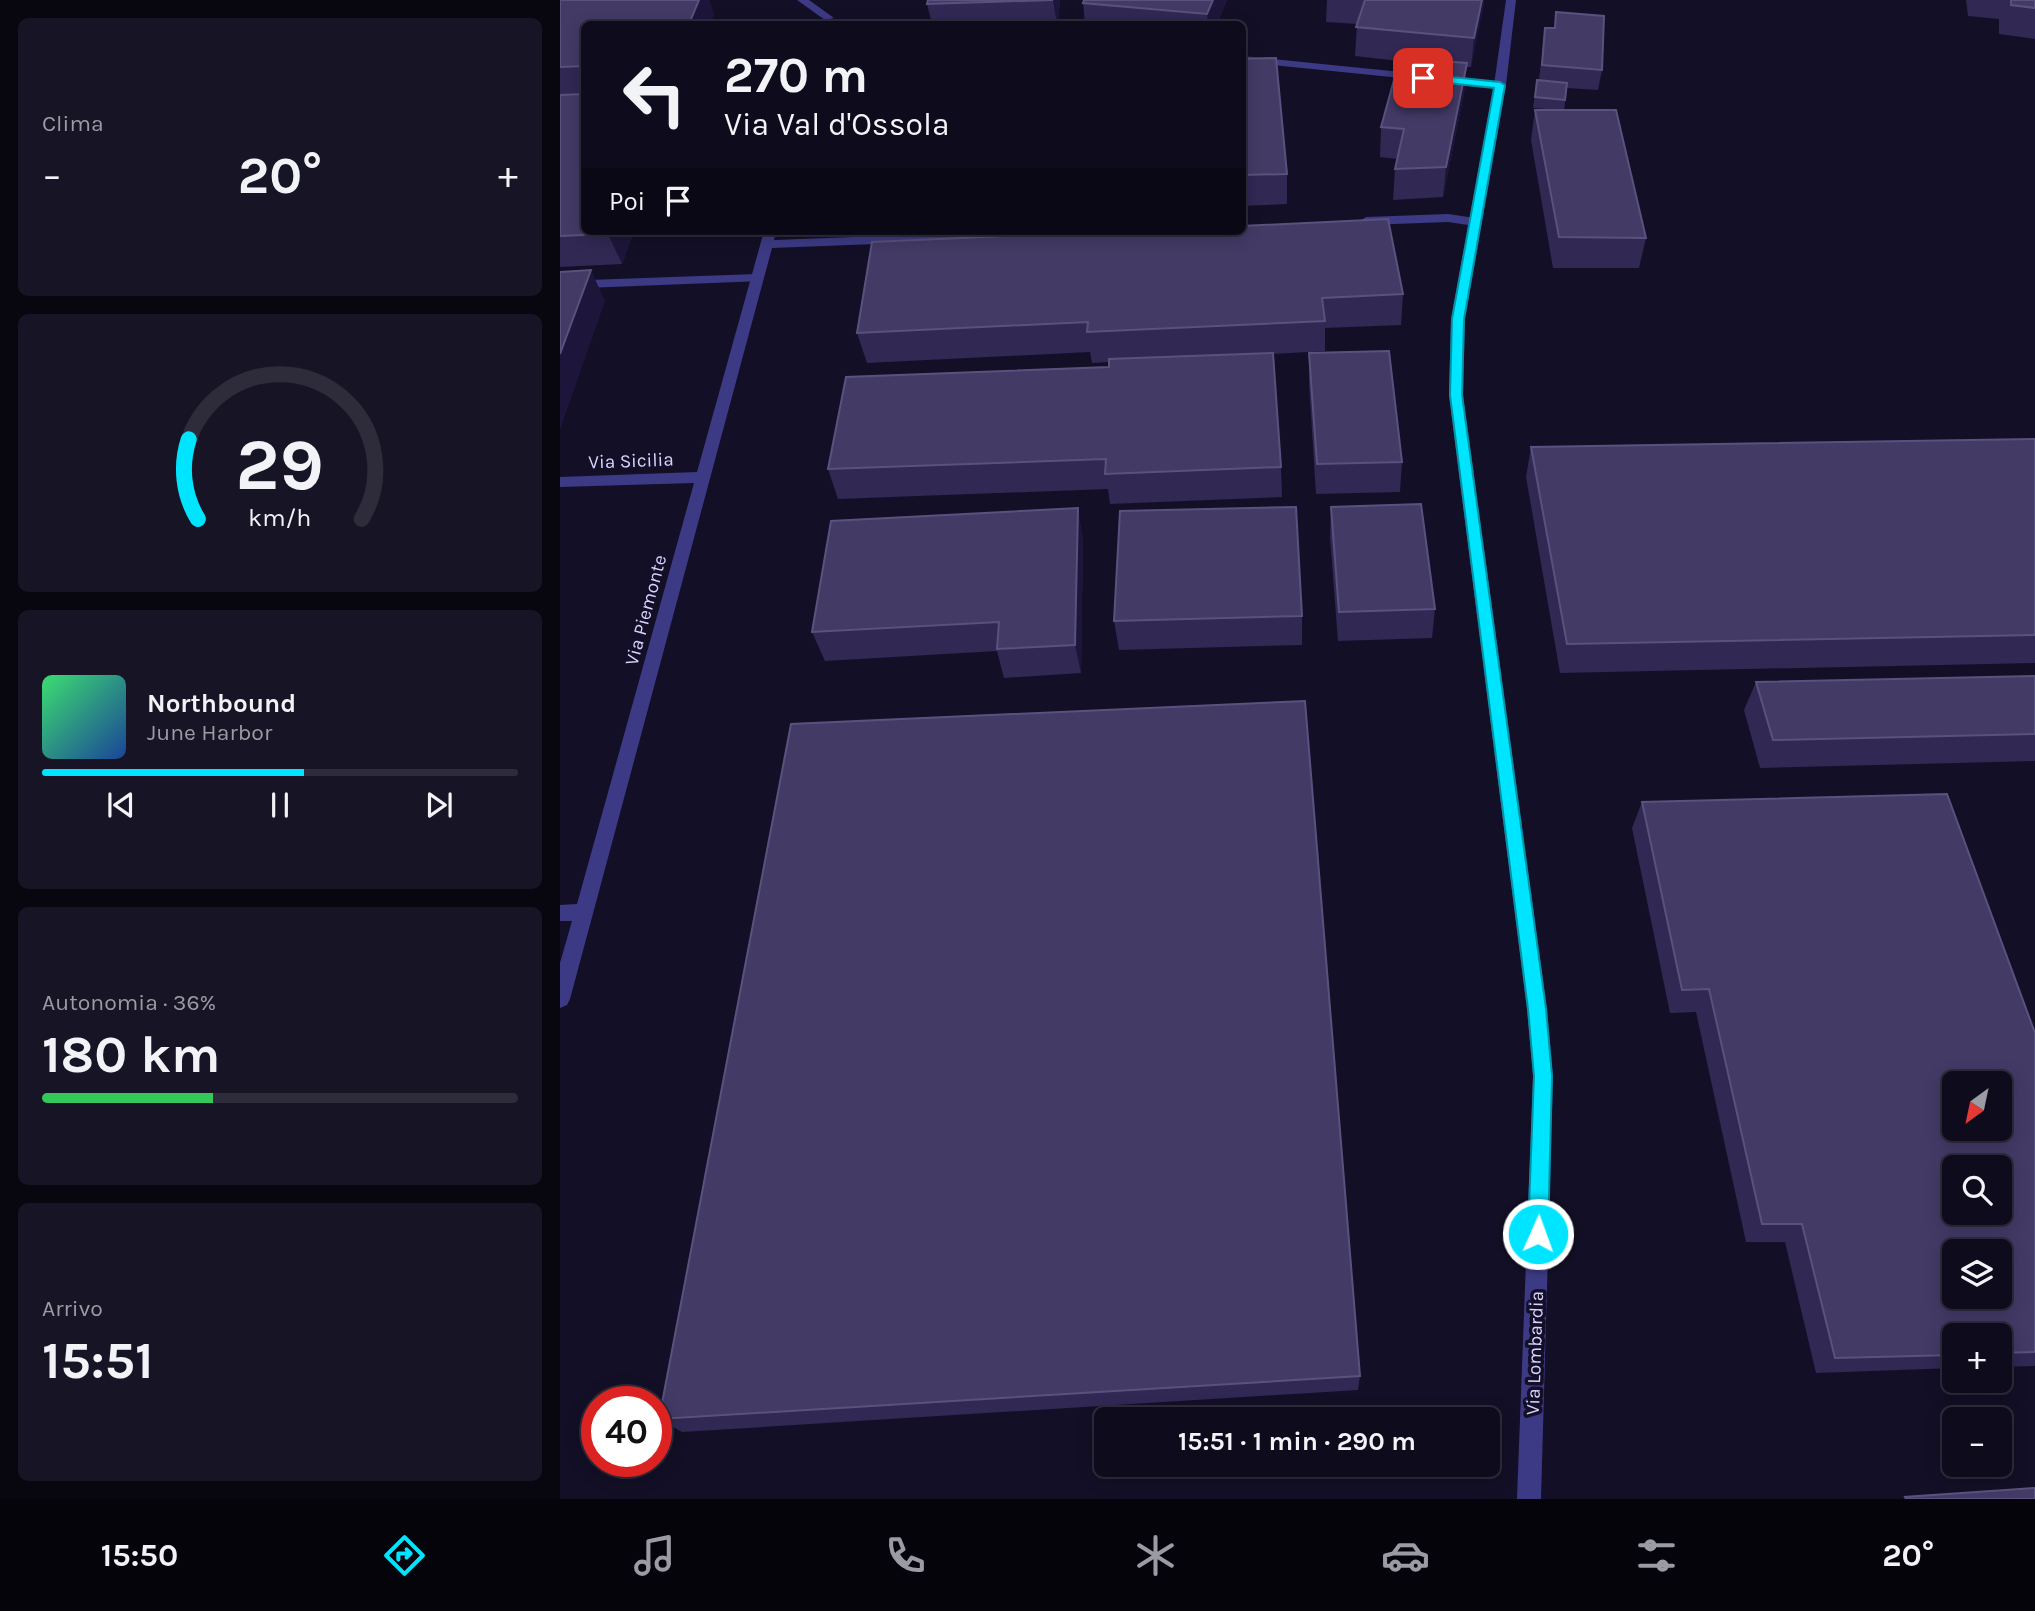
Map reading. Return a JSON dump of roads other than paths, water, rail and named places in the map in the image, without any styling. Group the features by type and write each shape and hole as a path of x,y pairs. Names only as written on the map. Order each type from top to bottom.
{"street":[{"path":"802,0 830,17"},
{"name":"Via Lombardia","path":"1511,0 1500,85 1458,319 1456,395 1537,1009 1543,1076 1529,1499"},
{"path":"1246,59 1500,85"},
{"path":"1352,222 1448,218 1475,222"},
{"path":"768,238 916,235"},
{"name":"Via Piemonte","path":"560,999 768,238"},
{"path":"560,285 757,278"},
{"name":"Via Sicilia","path":"560,482 704,477"},
{"path":"560,913 584,912"}]}
